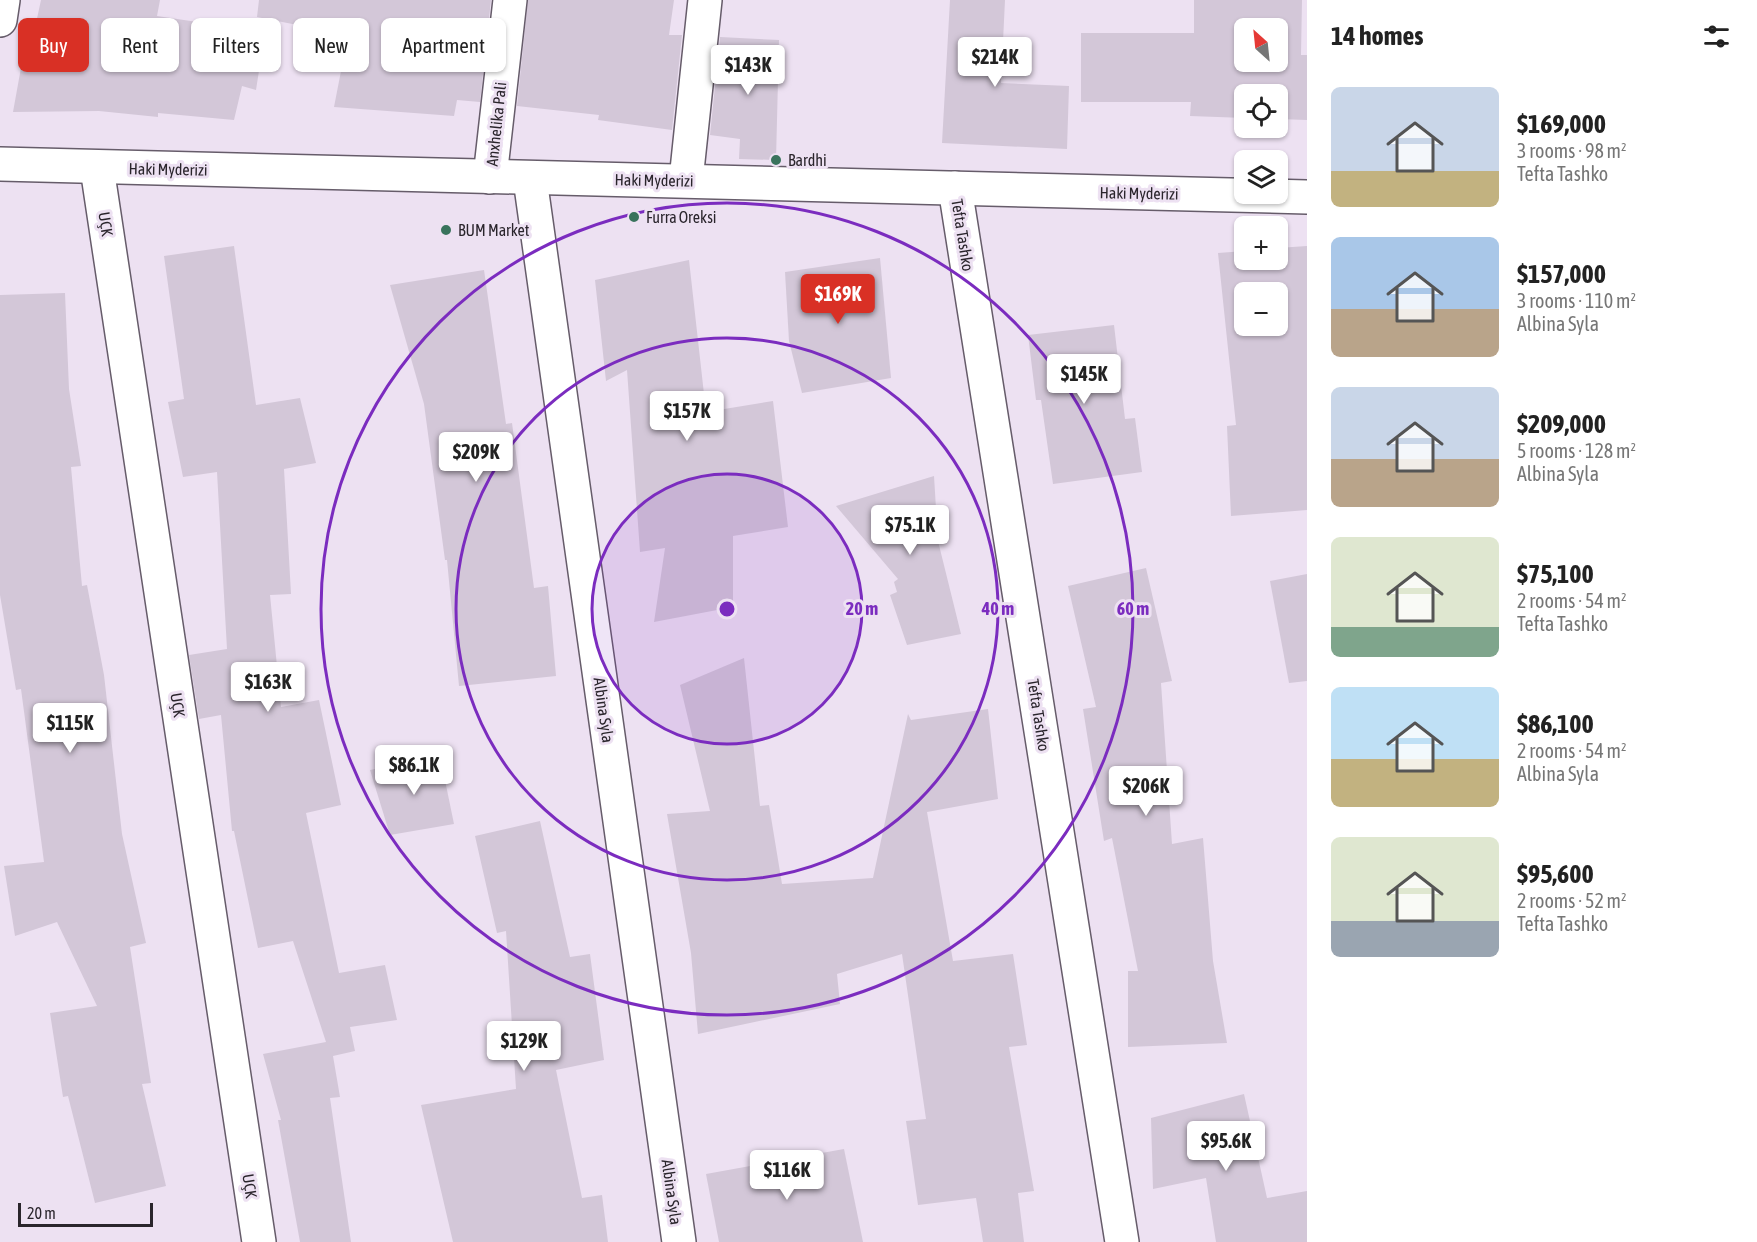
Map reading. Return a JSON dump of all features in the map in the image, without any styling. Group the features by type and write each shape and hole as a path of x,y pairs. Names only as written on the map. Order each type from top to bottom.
{"street":[{"path":"0,20 3,0"},
{"name":"Anxhelika Pali","path":"490,177 510,0"},
{"path":"686,180 705,0"},
{"name":"Haki Myderizi","path":"0,164 1307,197"},
{"name":"UÇK","path":"98,168 259,1242"},
{"name":"Albina Syla","path":"530,179 679,1242"},
{"name":"Tefta Tashko","path":"955,188 1122,1242"}],"building":[{"path":"41,0 160,0 157,16 170,18 101,18 101,72 179,72 179,19 191,21 191,72 259,72 256,90 242,86 234,120 158,113 158,117 99,111 13,112 20,72 89,72 89,18 37,18"},
{"path":"259,0 491,0 489,18 381,18 381,72 483,72 480,102 457,100 454,116 334,107 341,72 369,72 369,18 293,18 293,24 281,22 281,18 257,17"},
{"path":"528,0 674,0 669,35 682,35 672,130 598,120 599,115 517,106"},
{"path":"950,0 1005,0 1001,83 1069,86 1067,149 942,143"},
{"path":"1194,0 1302,0 1301,55 1307,55 1307,120 1288,119 1288,84 1234,84 1234,118 1190,116 1191,102 1081,102 1081,33 1194,33"},
{"path":"720,37 779,40 776,160 739,159 740,139 710,135"},
{"path":"234,246 256,405 300,398 316,463 284,469 291,594 270,595 281,707 319,700 341,805 306,813 339,973 385,965 397,1020 350,1027 355,1051 333,1056 340,1097 330,1098 351,1242 300,1242 278,1120 281,1120 263,1054 326,1042 293,941 258,948 234,831 232,831 221,715 199,719 189,655 227,649 217,472 183,477 168,402 184,399 164,256"},
{"path":"1307,246 1307,510 1231,516 1227,426 1236,425 1218,253 1234,252 1234,270 1288,270 1288,247"},
{"path":"880,258 891,378 802,393 789,341 785,272"},
{"path":"689,260 706,412 773,401 788,527 733,536 733,607 654,622 665,548 640,552 627,370 606,381 595,280"},
{"path":"484,270 506,424 512,423 534,588 548,586 556,676 459,686 447,560 445,560 424,404 390,285"},
{"path":"65,293 69,389 81,466 71,467 82,586 87,585 104,675 122,834 146,943 130,947 151,1083 142,1084 166,1186 95,1203 68,1096 63,1097 50,1013 97,1006 57,922 15,936 4,866 44,862 21,689 16,690 0,595 0,295"},
{"path":"1114,325 1125,419 1135,418 1142,472 1053,484 1041,400 1036,400 1028,335"},
{"path":"934,476 938,541 961,634 907,645 890,595 897,592 894,582 898,579 836,506"},
{"path":"1146,568 1172,681 1161,683 1172,844 1203,838 1213,961 1227,1043 1128,1047 1128,971 1138,971 1112,838 1104,841 1083,709 1096,707 1068,586"},
{"path":"1307,574 1307,681 1289,683 1270,581"},
{"path":"744,658 760,806 769,805 782,884 873,878 908,714 911,720 988,709 998,799 927,812 953,961 1013,954 1027,1045 1009,1047 1034,1191 1018,1193 1024,1242 983,1242 976,1198 918,1205 906,1121 926,1119 902,954 837,974 840,1004 698,1034 691,953 667,814 710,811 680,685"},
{"path":"440,756 454,824 390,835 370,770"},
{"path":"540,821 570,957 590,954 604,1060 556,1070 582,1198 602,1195 608,1242 453,1242 421,1105 516,1089 506,931 497,933 475,836"},
{"path":"1244,1094 1267,1198 1307,1191 1307,1242 1216,1242 1206,1178 1153,1189 1151,1118"},
{"path":"844,1149 863,1242 719,1242 706,1174"}],"place":[{"name":"Bardhi","path":"776,160"},
{"name":"Furra Oreksi","path":"634,217"},
{"name":"BUM Market","path":"446,230"}]}
